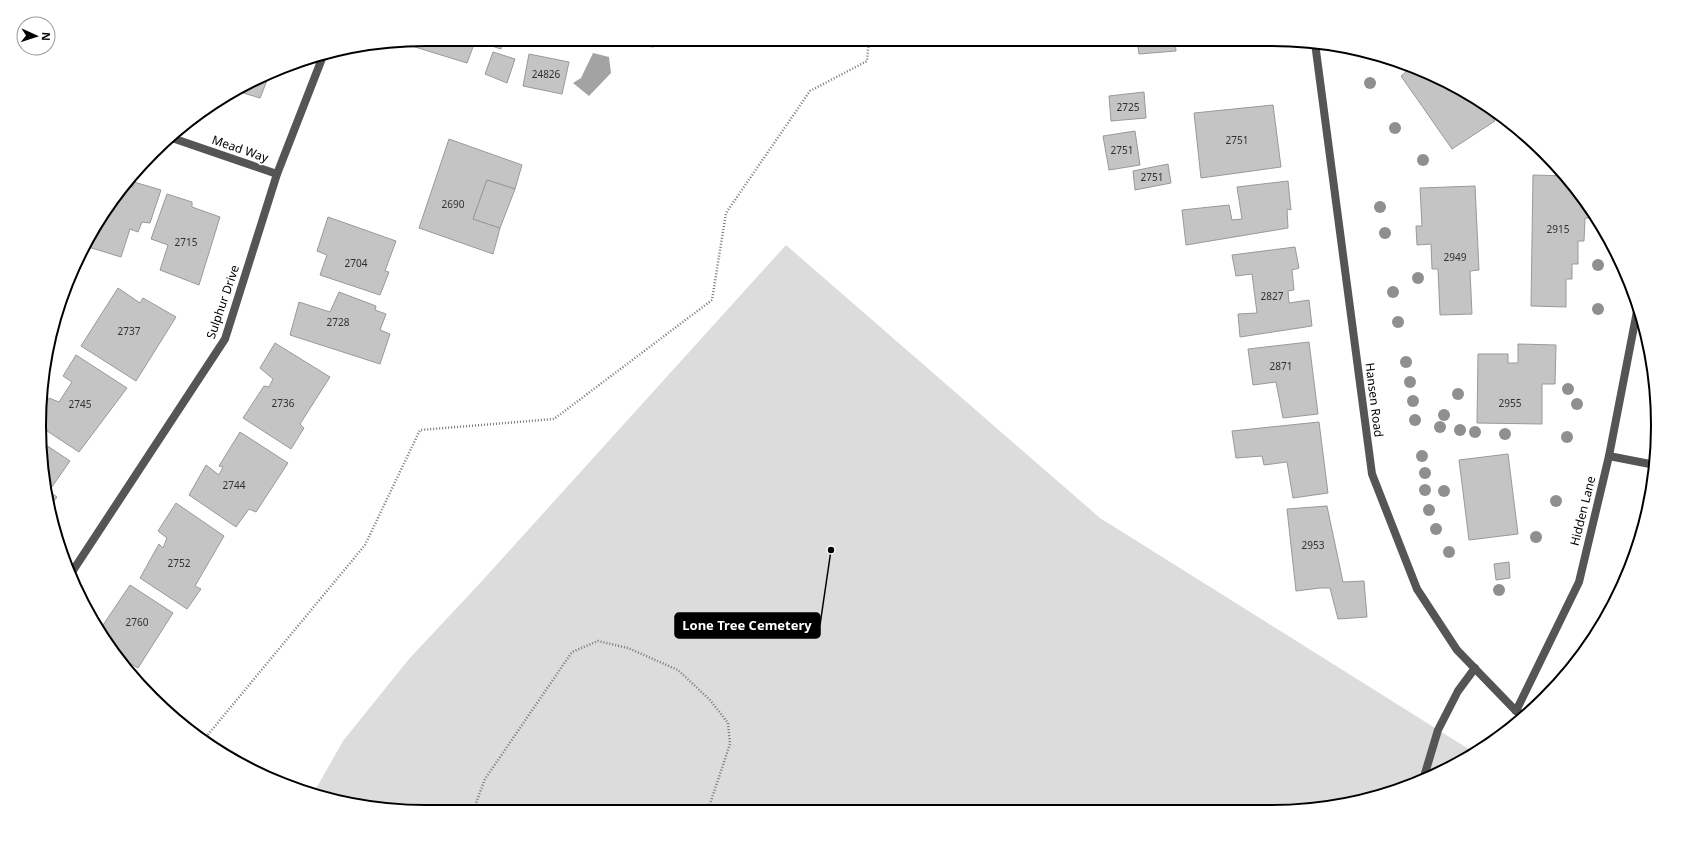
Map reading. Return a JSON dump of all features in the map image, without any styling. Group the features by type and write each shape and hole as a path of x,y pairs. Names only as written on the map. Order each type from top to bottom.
{"street":[{"name":"Hansen Road","path":"1316,49 1372,474 1417,589 1457,650 1520,713"},
{"name":"Sulphur Drive","path":"74,569 225,339 277,174 321,61"},
{"name":"Mead Way","path":"176,139 277,174"},
{"name":"Hidden Lane","path":"1520,712 1578,582 1609,456 1636,319"},
{"path":"1609,456 1649,464"},
{"path":"1425,772 1438,730 1458,691 1475,668"}],"path":[{"path":"207,736 366,545 420,430 554,419 712,300 726,213 810,91 867,61 868,46"},
{"path":"475,805 485,779 572,652 598,641 628,648 678,670 710,700 728,723 730,744 710,805"}],"shaded area":[{"path":"593,53 609,57 611,73 589,96 573,83 581,78"},
{"path":"786,245 1100,518 1469,749 1439,766 1417,776 1370,792 1321,802 1272,805 426,805 376,802 351,798 316,789 343,741 409,659 481,582"}],"building":[{"path":"473,46 467,63 413,47"},
{"path":"491,46 502,46 501,49"},
{"path":"1138,46 1176,46 1176,51 1139,54"},
{"path":"493,52 515,59 507,83 485,74"},
{"path":"529,54 569,62 562,94 523,86"},
{"path":"1407,71 1439,85 1482,110 1492,117 1495,121 1452,149 1401,76"},
{"path":"267,81 260,98 243,93"},
{"path":"1144,92 1146,118 1111,121 1109,96"},
{"path":"1273,105 1281,167 1201,178 1194,113"},
{"path":"1135,131 1140,165 1109,170 1103,136"},
{"path":"449,139 522,165 515,189 487,180 473,219 500,228 493,254 419,228"},
{"path":"1168,164 1171,183 1135,190 1133,171"},
{"path":"1533,175 1558,176 1573,194 1589,218 1585,218 1584,241 1578,241 1578,264 1572,264 1572,279 1566,279 1566,307 1531,306"},
{"path":"487,180 515,189 500,228 473,219"},
{"path":"1288,181 1291,210 1287,209 1288,228 1186,245 1182,210 1229,205 1232,220 1242,219 1237,187"},
{"path":"134,182 161,190 150,223 142,222 138,232 130,229 121,257 91,248 124,194 130,186 133,187"},
{"path":"1475,186 1479,270 1470,271 1472,314 1440,315 1438,269 1432,269 1431,244 1417,245 1416,226 1422,226 1420,188"},
{"path":"167,194 192,202 192,207 220,217 199,285 160,270 168,245 151,239"},
{"path":"328,217 396,241 385,271 389,272 380,295 320,275 327,255 317,251"},
{"path":"1295,247 1299,268 1292,270 1294,290 1288,291 1289,303 1309,300 1312,326 1240,337 1238,314 1257,313 1252,274 1236,276 1232,255"},
{"path":"118,288 140,303 143,298 176,317 136,381 81,346"},
{"path":"339,292 376,306 375,310 386,314 380,330 390,334 380,364 290,335 299,302 330,312"},
{"path":"1309,342 1318,414 1283,418 1276,382 1253,385 1248,349"},
{"path":"275,343 330,377 300,424 304,428 291,449 243,418 264,386 269,387 273,379 260,368"},
{"path":"1518,344 1556,345 1555,384 1542,384 1542,424 1477,423 1478,354 1508,354 1508,363 1518,363"},
{"path":"76,355 127,388 79,452 46,430 47,402 49,398 59,402 72,382 63,376"},
{"path":"1319,422 1328,493 1293,498 1287,462 1264,465 1262,456 1236,458 1232,431"},
{"path":"240,432 288,463 256,512 249,509 236,527 189,495 206,465 219,475 223,467 219,466"},
{"path":"47,446 70,461 51,488"},
{"path":"1508,454 1518,534 1469,540 1459,460"},
{"path":"52,493 57,497 53,502"},
{"path":"176,503 224,536 195,586 201,589 187,609 140,578 159,544 163,548 167,538 158,531"},
{"path":"1327,506 1343,582 1364,581 1367,617 1338,619 1330,588 1296,591 1287,509"},
{"path":"1509,562 1510,578 1496,580 1494,564"},
{"path":"130,585 173,613 138,668 129,663 124,657 103,625"}],"place":[{"name":"Lone Tree Cemetery","path":"831,550"}]}
